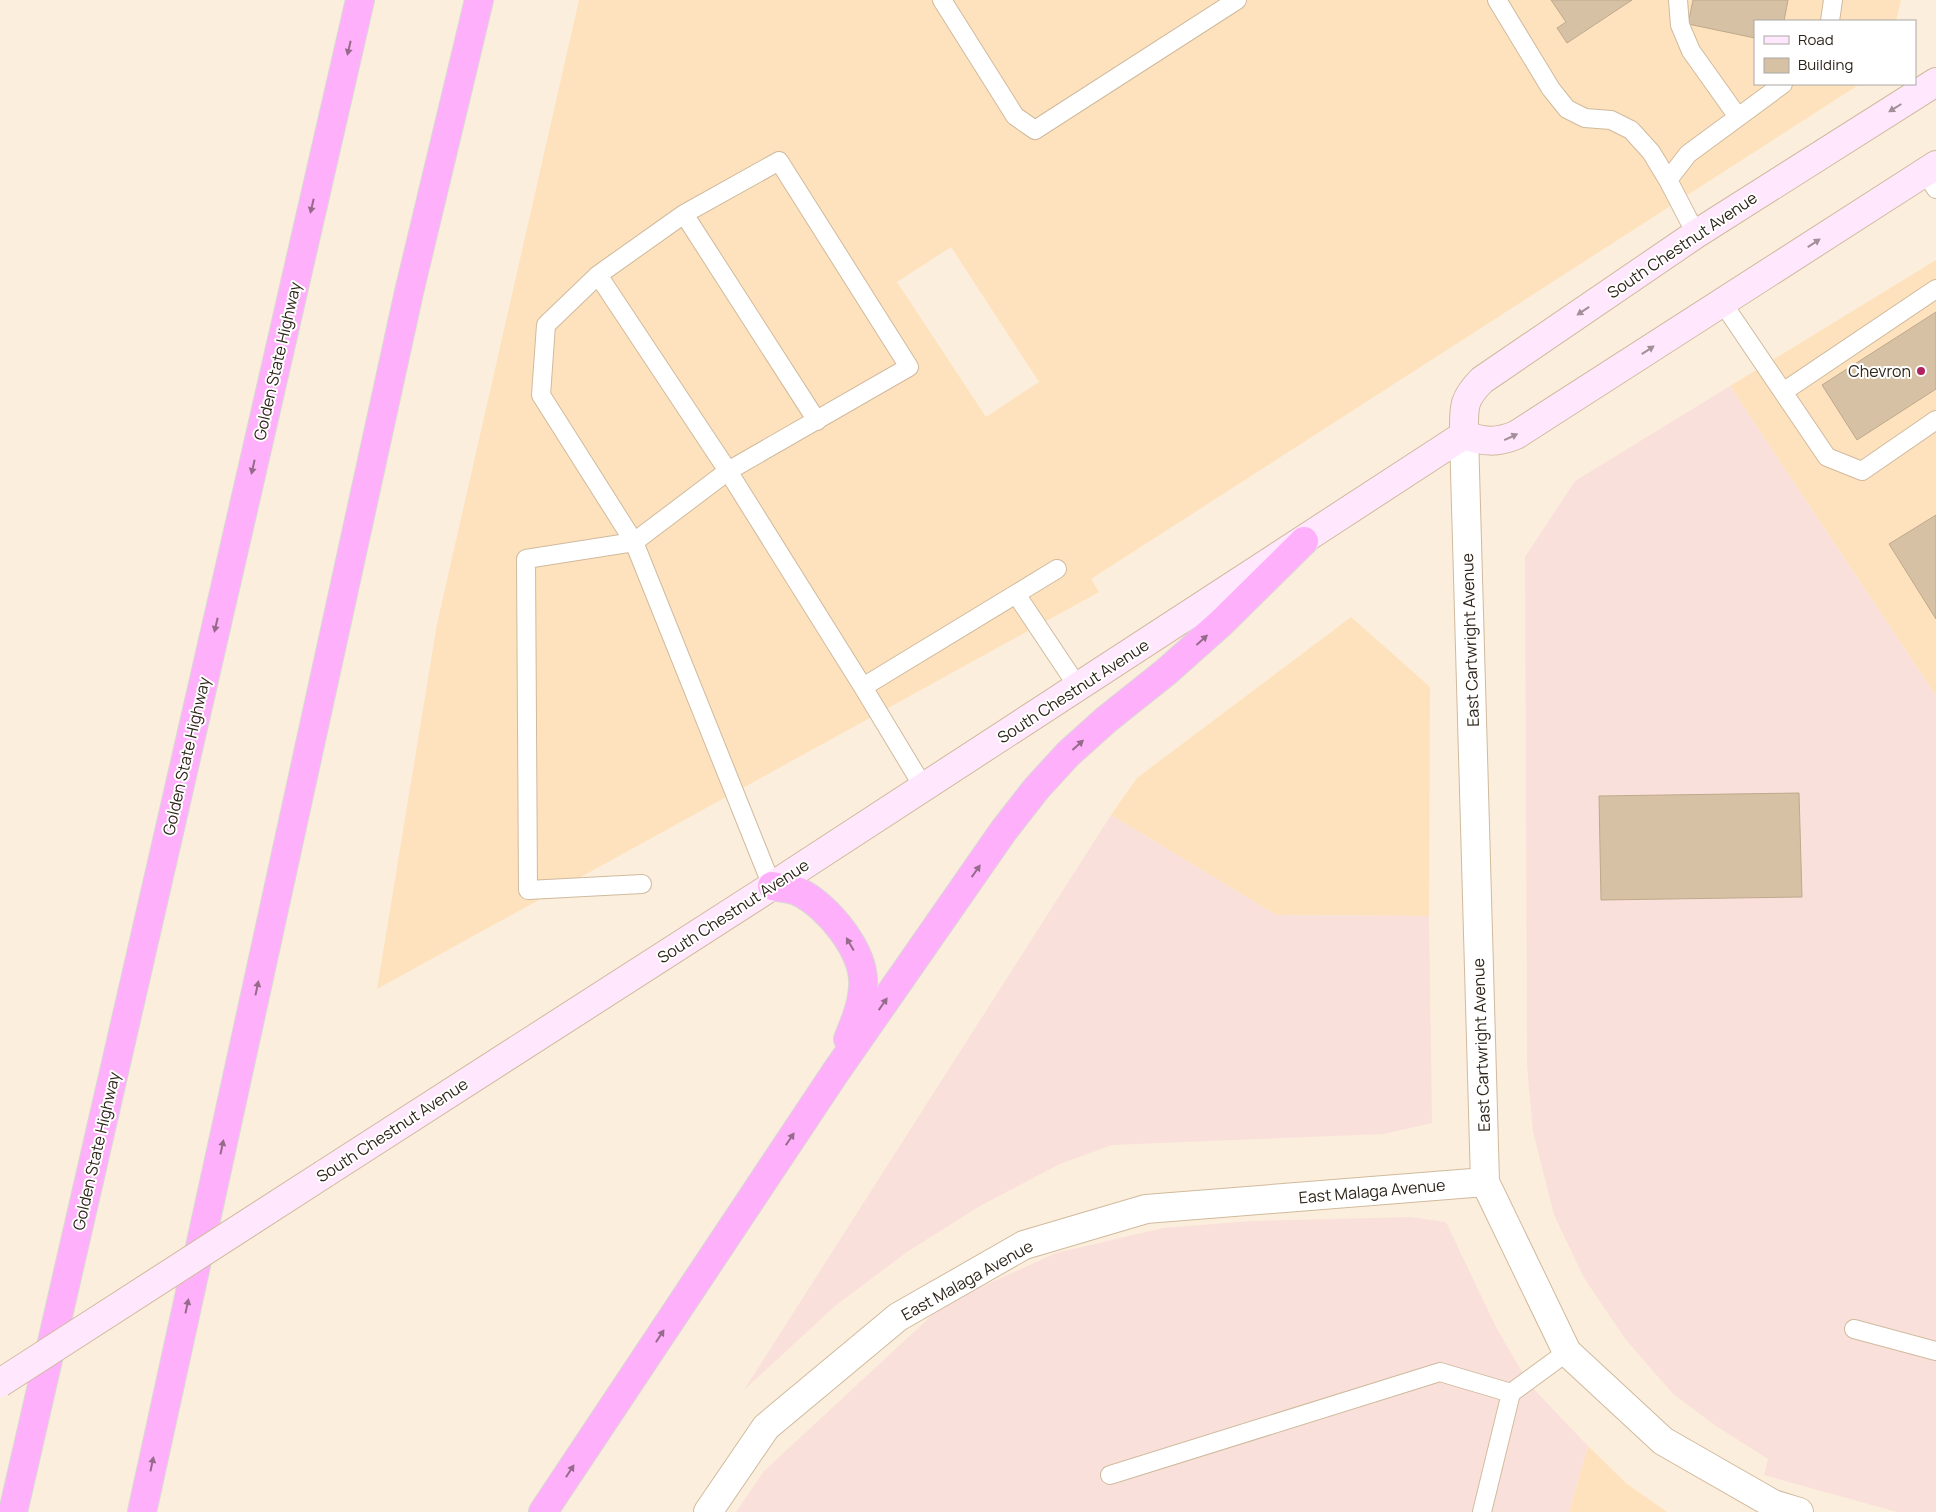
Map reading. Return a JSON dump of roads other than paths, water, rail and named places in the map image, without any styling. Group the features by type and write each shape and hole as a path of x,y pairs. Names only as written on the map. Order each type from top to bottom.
{"highway":[{"name":"Golden State Highway","path":"13,1512 360,0"},
{"path":"142,1512 407,302 479,0"},
{"path":"543,1512 835,1073 1004,830 1036,789 1068,754 1107,718 1166,672 1207,635 1304,541"},
{"path":"772,886 797,891 828,912 854,950 862,970 863,986 858,1012 835,1073"}],"main road":[{"name":"South Chestnut Avenue","path":"0,1383 924,788 1464,435 1464,405 1470,392 1482,380 1696,234 1936,82"},
{"path":"1464,435 1478,441 1491,442 1502,441 1516,435 1722,302 1932,175"}],"street":[{"name":"East Cartwright Avenue","path":"1464,435 1485,1182 1567,1352 1663,1440 1772,1508 1799,1512"},
{"name":"East Malaga Avenue","path":"708,1512 766,1427 898,1317 1024,1245 1146,1209 1485,1182"}],"lane":[{"path":"942,0 1014,116 1035,130 1237,0"},
{"path":"1497,0 1551,89 1567,109 1585,118 1611,120 1631,130 1651,152 1696,234"},
{"path":"1678,0 1680,25 1691,51 1738,117"},
{"path":"1830,20 1833,0"},
{"path":"1668,180 1688,154 1781,85"},
{"path":"642,884 528,890 526,559 634,542 728,471 909,367 779,161 684,214 598,275 546,325 541,395 634,542 772,886"},
{"path":"684,214 817,421"},
{"path":"598,275 728,471 863,686 924,788"},
{"path":"1783,392 1936,290"},
{"path":"1722,302 1827,457 1862,471 1936,420"},
{"path":"863,686 1057,569"},
{"path":"1016,594 1078,687"},
{"path":"1854,1329 1936,1351"},
{"path":"1482,1512 1511,1393 1567,1352"},
{"path":"1110,1475 1440,1372 1511,1393"}],"place":[{"name":"Chevron","path":"1921,371"}]}
